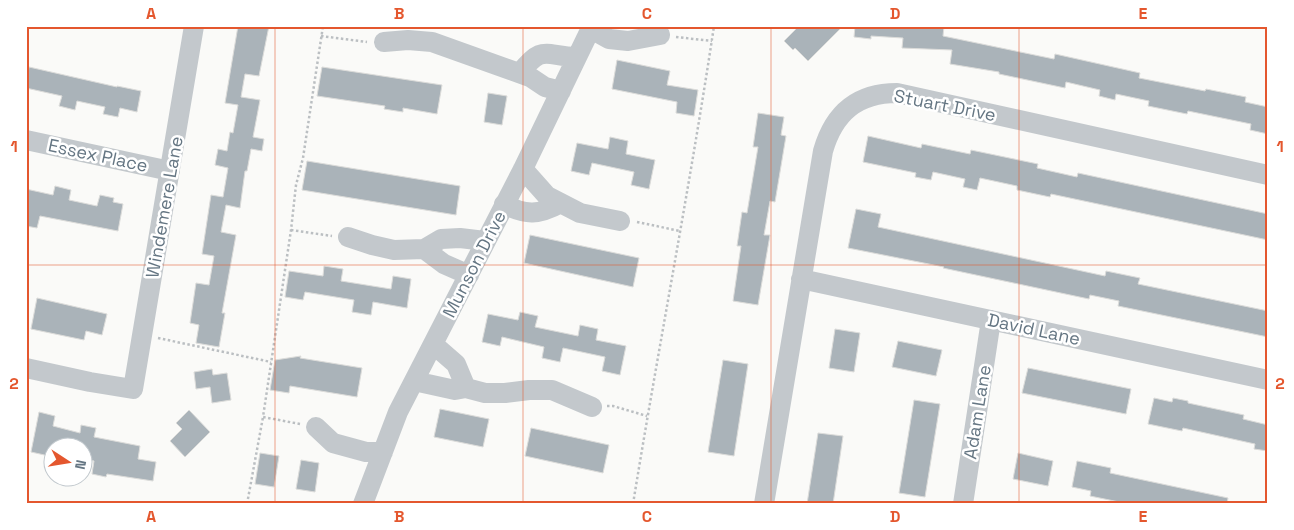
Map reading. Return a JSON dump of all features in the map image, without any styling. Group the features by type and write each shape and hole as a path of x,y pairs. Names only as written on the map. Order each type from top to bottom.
{"street":[{"name":"Windemere Lane","path":"26,368 133,389 194,26"},
{"path":"591,28 609,39 628,40 660,35"},
{"name":"Munson Drive","path":"363,504 398,412 523,169 591,28"},
{"path":"384,42 408,40 432,42 520,73 546,87 561,90"},
{"path":"520,73 531,59 540,54 577,57"},
{"name":"Stuart Drive","path":"764,504 823,151 828,136 845,111 854,104 874,95 897,93 1268,175"},
{"name":"Essex Place","path":"26,140 170,171"},
{"path":"523,169 547,196 580,213 620,221"},
{"path":"504,204 517,211 536,213 549,210 561,203"},
{"path":"348,237 394,250 424,249 442,239 460,238 485,241"},
{"path":"424,249 444,264 469,275"},
{"name":"David Lane","path":"801,278 1268,380"},
{"name":"Adam Lane","path":"962,504 991,320"},
{"path":"433,344 456,364 466,388"},
{"path":"414,381 455,390 466,388 485,393 506,394 529,390 552,390 592,407"},
{"path":"316,427 332,443 366,452 383,452"}],"path":[{"path":"247,504 263,417 292,230 296,185 303,158 323,26"},
{"path":"633,504 647,416 698,136 714,26"},
{"path":"660,35 712,41"},
{"path":"321,36 384,42"},
{"path":"620,221 643,223 680,231"},
{"path":"292,230 348,237"},
{"path":"142,334 271,362"},
{"path":"592,407 612,406 647,416"},
{"path":"263,417 316,427"}],"building":[{"path":"238,26 269,26 259,76 245,74 241,97 260,100 253,137 264,139 262,151 251,149 247,171 245,171 240,208 226,205 221,232 236,235 222,313 225,313 219,347 196,343 199,325 190,323 196,283 209,285 214,256 202,254 211,195 223,197 228,168 215,165 218,149 227,151 230,132 233,133 238,105 225,103"},
{"path":"799,26 843,26 808,61 795,48 793,50 784,41"},
{"path":"855,26 944,26 943,36 1054,59 1055,54 1140,73 1139,78 1246,97 1245,102 1268,107 1268,134 1250,130 1251,124 1188,111 1187,114 1148,106 1149,101 1116,94 1115,100 1099,96 1100,90 1066,82 1065,88 999,74 999,72 950,64 952,50 902,48 903,38 871,36 871,39 854,37"},
{"path":"617,60 670,71 667,85 698,90 694,116 676,113 677,102 612,89"},
{"path":"29,67 141,91 137,112 120,108 118,117 103,114 105,107 77,101 75,110 59,106 62,96 26,88"},
{"path":"322,67 442,85 437,114 403,108 403,112 384,109 385,106 317,96"},
{"path":"488,93 507,96 502,125 484,122"},
{"path":"758,113 784,117 781,135 786,136 775,202 770,201 764,235 770,235 758,305 733,301 741,246 737,246 742,212 747,213 758,147 753,147"},
{"path":"868,136 921,148 922,144 970,154 971,150 1038,164 1037,168 1077,177 1078,173 1268,214 1268,240 1051,194 1050,197 1017,190 1017,186 980,178 977,190 963,187 965,179 933,172 931,180 915,177 916,173 863,162"},
{"path":"610,137 628,141 626,154 655,160 649,189 631,185 634,172 592,163 589,175 571,171 577,143 608,149"},
{"path":"307,161 460,186 456,215 302,190"},
{"path":"55,186 71,190 69,200 97,206 100,195 114,198 113,202 123,204 118,231 40,216 37,228 26,226 26,189 53,195"},
{"path":"856,209 881,214 878,227 1105,276 1106,271 1140,278 1138,284 1268,311 1268,337 1118,306 1119,301 1090,295 1089,299 848,248"},
{"path":"530,235 639,258 633,287 524,263"},
{"path":"324,266 343,269 341,281 391,289 393,276 411,279 407,308 373,302 371,315 352,312 354,300 305,292 303,300 285,297 289,271 323,276"},
{"path":"37,298 107,314 102,335 86,331 84,340 31,329"},
{"path":"520,312 538,316 535,327 578,336 580,325 598,329 596,340 626,346 620,375 602,371 605,357 563,348 560,362 542,358 544,347 502,337 500,346 482,342 488,314 518,320"},
{"path":"835,329 860,333 854,372 829,368"},
{"path":"898,341 942,350 936,376 892,367"},
{"path":"301,356 300,358 362,368 357,397 290,386 289,393 270,390 275,360"},
{"path":"723,360 748,364 734,456 708,452"},
{"path":"1028,368 1131,389 1126,414 1022,393"},
{"path":"212,369 213,375 227,373 231,400 212,403 210,387 196,389 194,372"},
{"path":"1154,398 1172,402 1173,398 1188,401 1188,403 1244,415 1243,419 1268,425 1268,451 1254,449 1255,444 1183,428 1182,431 1148,424"},
{"path":"914,400 940,404 925,497 899,493"},
{"path":"440,409 489,419 483,447 434,437"},
{"path":"189,410 210,432 185,457 170,441 182,429 176,423"},
{"path":"39,412 55,416 53,426 80,433 81,425 96,428 94,437 140,446 138,459 156,462 153,481 107,474 106,477 92,474 94,461 92,460 92,438 42,438 42,454 31,452"},
{"path":"531,428 609,445 603,473 525,456"},
{"path":"818,433 843,436 833,504 807,504"},
{"path":"260,453 279,456 274,487 255,484"},
{"path":"1018,453 1053,461 1048,486 1013,479"},
{"path":"301,460 319,463 315,492 296,489"},
{"path":"1077,461 1111,468 1110,473 1228,498 1227,504 1129,504 1090,496 1091,491 1072,487"}]}
